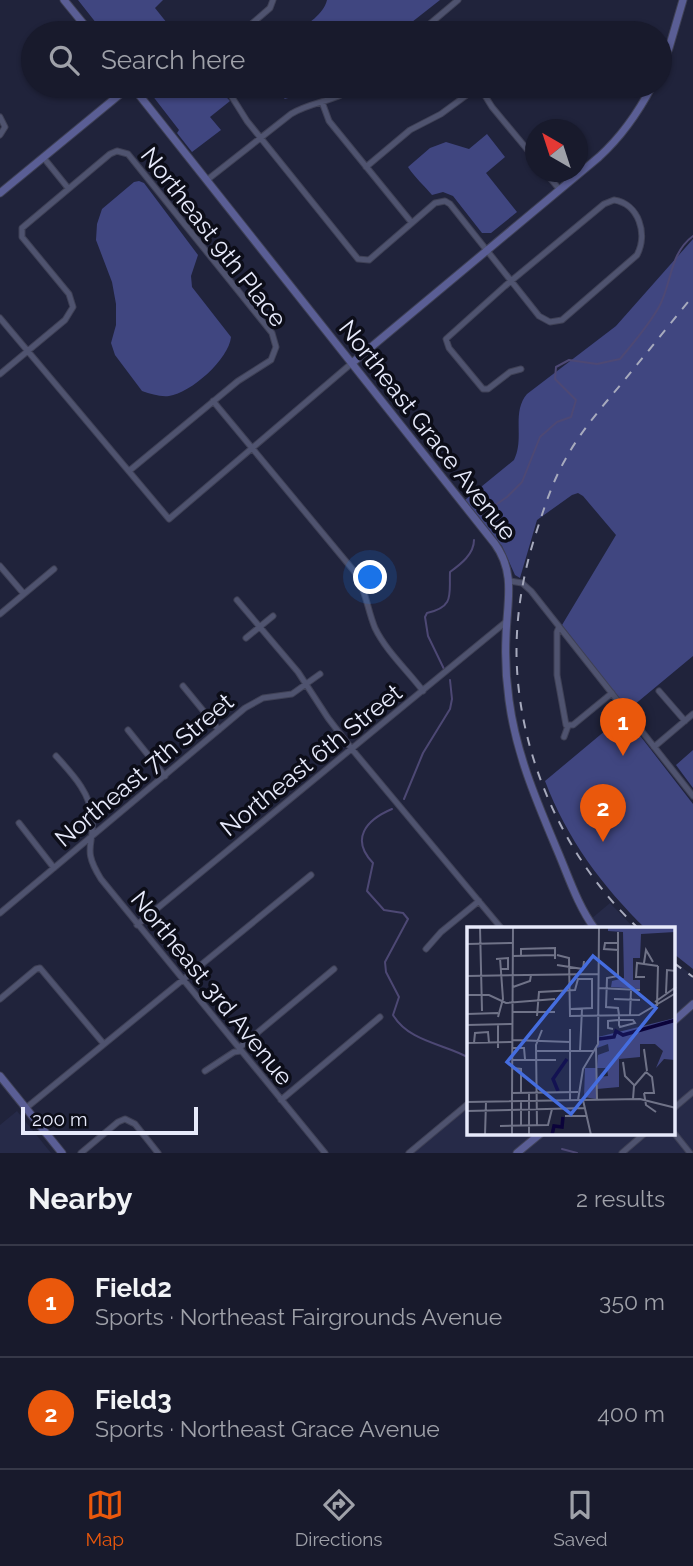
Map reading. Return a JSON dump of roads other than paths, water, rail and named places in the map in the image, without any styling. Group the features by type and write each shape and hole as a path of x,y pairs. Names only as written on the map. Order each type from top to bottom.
{"main road":[{"path":"64,0 81,21"},
{"path":"672,38 683,0"},
{"path":"0,193 116,98"},
{"name":"Northeast Grace Avenue","path":"141,98 499,550 509,570 506,669 519,751 533,793 574,891 595,927"},
{"path":"352,363 617,141 645,98"},
{"path":"676,1019 693,1004"},
{"path":"0,1076 62,1153"},
{"path":"517,1153 538,1136"}],"street":[{"path":"433,21 458,0"},
{"path":"255,21 268,10 273,1"},
{"path":"232,98 356,257 363,261 371,258 435,203 444,201 450,204 488,249 511,281 539,316 550,322 562,320 631,262 639,250 643,236 640,222 628,206 614,200 604,204 511,281 446,339 449,348 482,389 488,389 510,372 521,369"},
{"path":"207,180 291,114 334,98"},
{"path":"366,167 411,130 441,114 463,98"},
{"path":"486,98 525,147"},
{"path":"322,102 329,121 412,223"},
{"path":"0,117 5,127 0,135"},
{"name":"Northeast 9th Place","path":"68,188 110,153 121,151 133,158 272,333 276,347 271,360 238,380 213,401"},
{"path":"0,374 65,320 73,307 69,294 22,237 24,225 68,188 43,157"},
{"path":"553,182 560,191"},
{"path":"0,318 169,519 352,363"},
{"path":"130,471 213,401 354,571 366,592 371,617 380,637 423,691"},
{"path":"0,566 24,594"},
{"path":"0,614 54,569"},
{"path":"510,581 522,583 531,591 693,796"},
{"path":"237,600 307,685 351,748 500,927"},
{"path":"246,638 273,616"},
{"name":"Northeast 6th Street","path":"136,925 507,621"},
{"path":"559,627 556,632 557,675 564,721 568,726"},
{"name":"Northeast 7th Street","path":"0,913 258,700 292,694 320,674"},
{"path":"183,686 219,730"},
{"path":"660,691 685,721"},
{"path":"568,726 575,724 612,693"},
{"path":"654,747 693,714"},
{"path":"564,737 568,726"},
{"path":"128,730 165,776"},
{"name":"Northeast 3rd Avenue","path":"57,756 86,796 92,817 89,854 95,870 136,925 325,1153"},
{"path":"19,823 54,868"},
{"path":"26,1108 311,875"},
{"path":"426,949 441,932 479,901"},
{"path":"0,999 40,968 103,1044"},
{"path":"205,1071 240,1050 334,969"},
{"path":"281,1100 380,1017"},
{"path":"676,1106 693,1092"},
{"path":"410,1153 467,1105"},
{"path":"80,1153 118,1122 129,1120 158,1153"},
{"path":"622,1153 642,1136"},
{"path":"676,1136 690,1153"}],"waterway":[{"path":"481,515 507,497 522,482 540,437 557,422 571,417 576,400 555,379 556,367 569,360 597,364 620,359 656,312 676,259 685,243 693,236"},
{"path":"444,669 428,636 425,617 427,613 446,603 450,593 450,572 469,554 474,540"},
{"path":"404,799 423,753 450,709 450,680"},
{"path":"392,809 368,825 362,838 366,854 373,863 367,891 384,910 403,913 408,919 385,962 386,972 399,997 393,1015 400,1024 418,1037 467,1057"},
{"path":"562,1149 577,1153"}],"railway":[{"path":"637,927 611,900 586,867 546,794 522,714 517,673 518,619 531,550 547,499 561,467 592,420 693,296"},
{"path":"676,964 693,977"}],"place":[{"name":"Field2","path":"623,756"},
{"name":"Field3","path":"603,842"}]}
